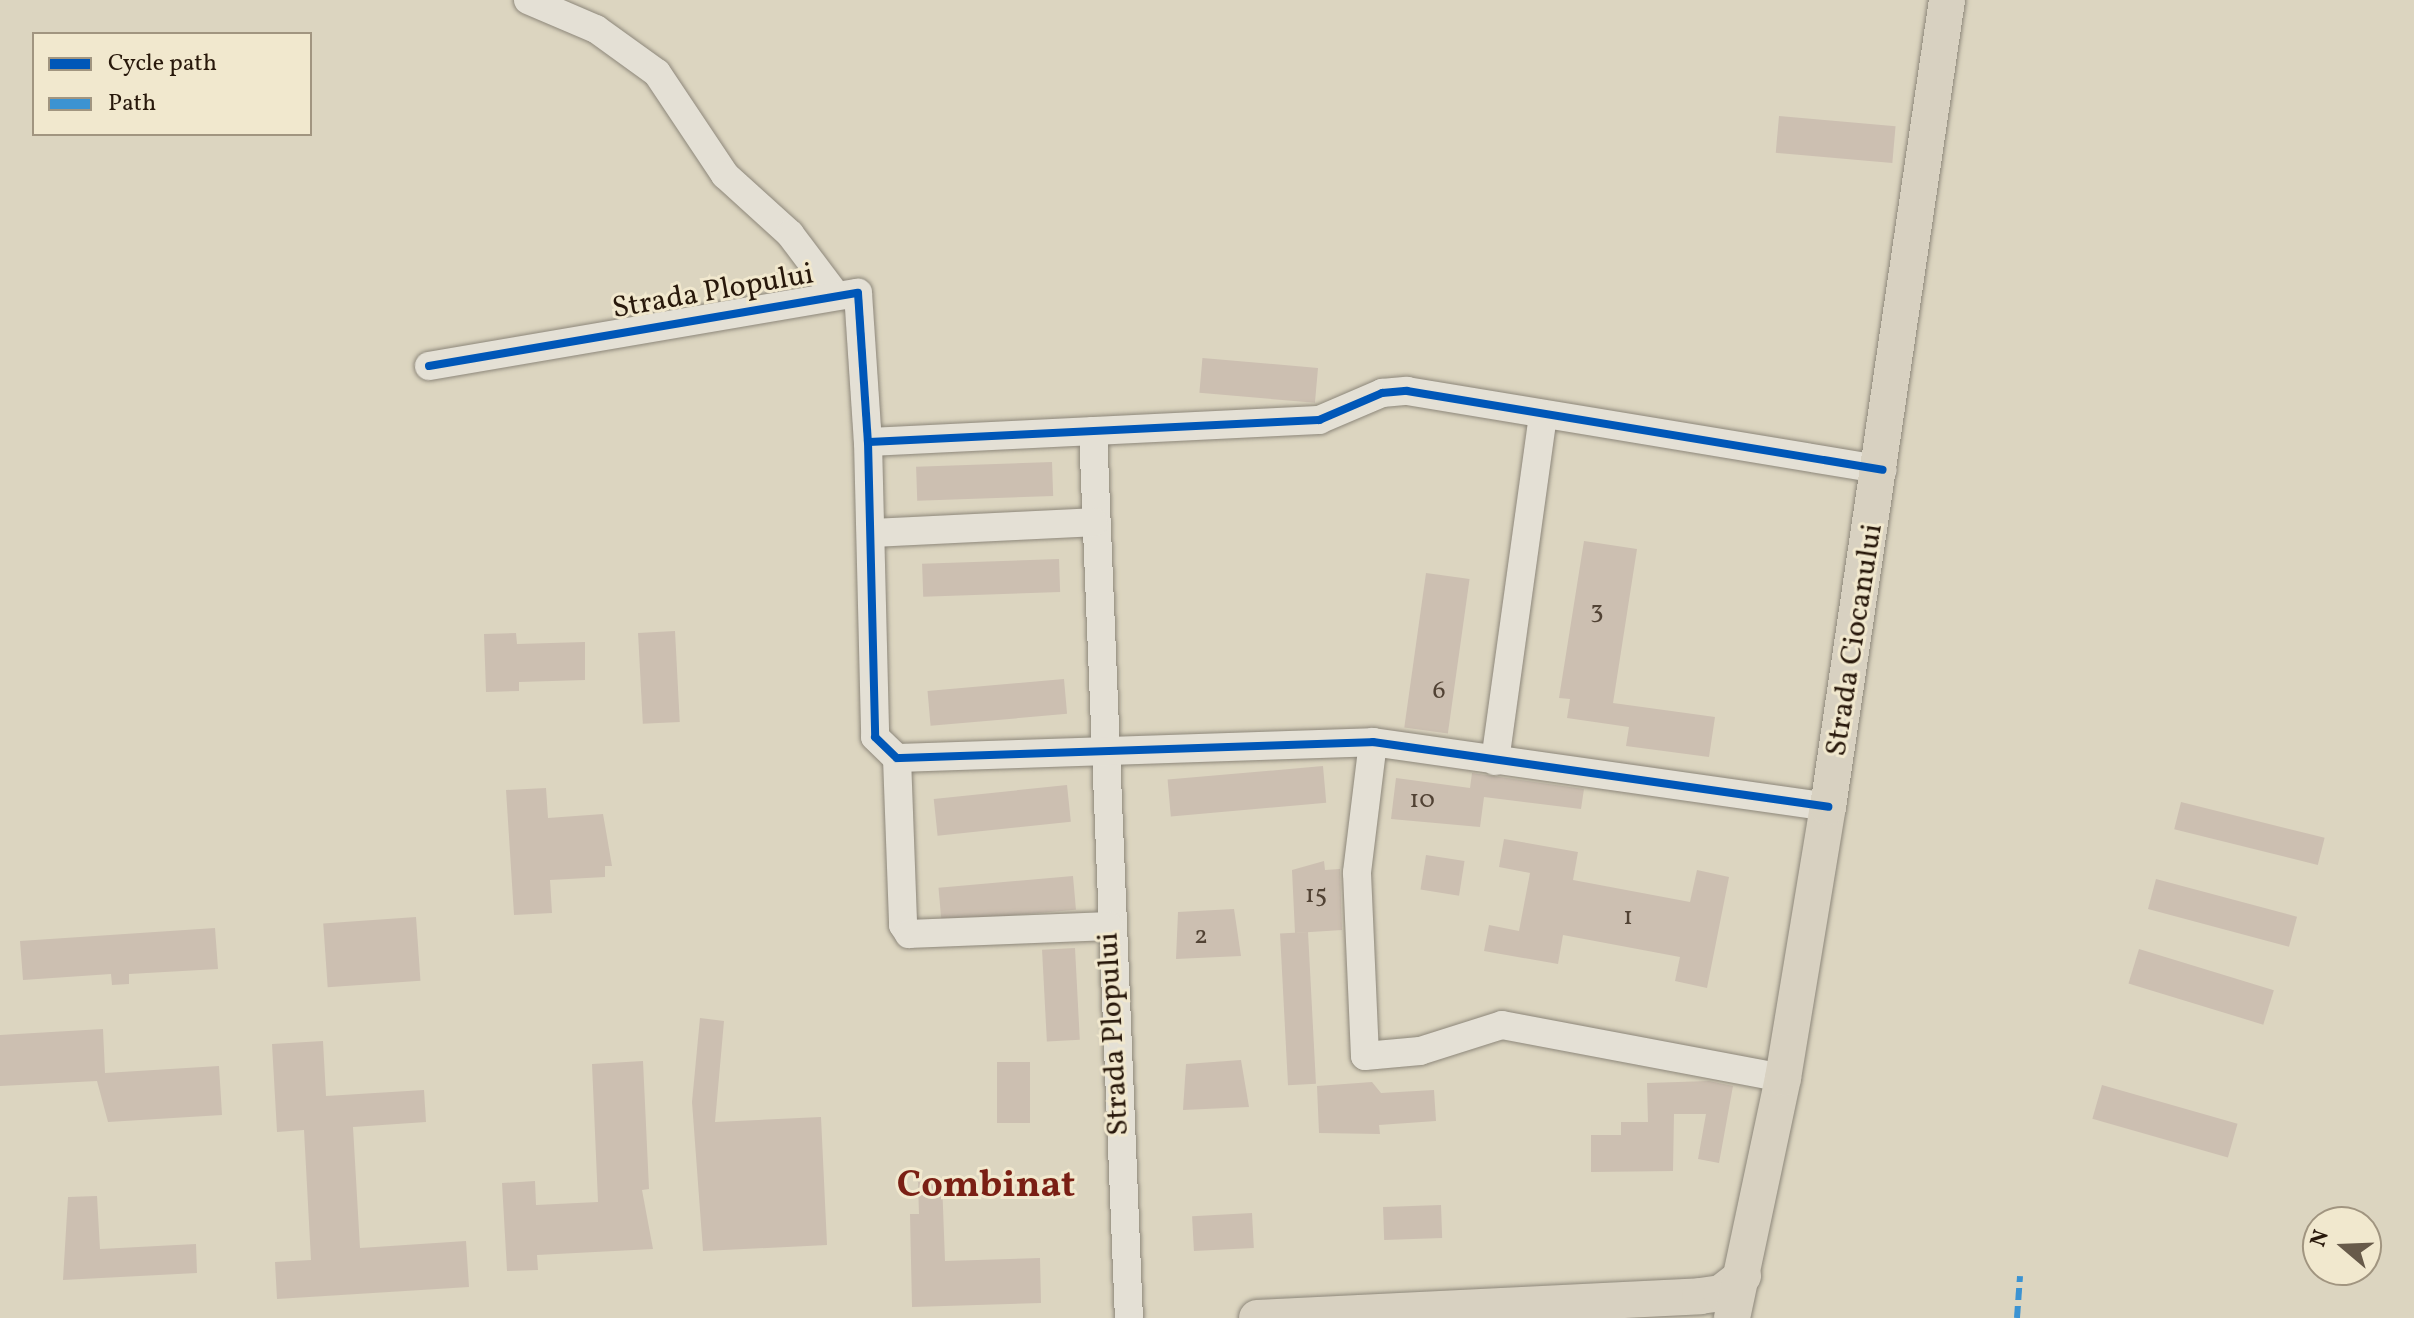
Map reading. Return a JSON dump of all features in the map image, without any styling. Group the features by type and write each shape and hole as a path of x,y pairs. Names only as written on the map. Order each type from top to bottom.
{"main road":[{"name":"Strada Ciocanului","path":"1732,1318 1783,1078 1828,807 1882,470 1947,5"},
{"path":"1257,1318 1367,1315 1700,1296 1721,1293 1743,1276"}],"street":[{"path":"528,0 596,29 657,73 725,175 790,234 836,295"},
{"name":"Strada Plopului","path":"429,366 858,293 868,442 875,737 897,758"},
{"path":"868,442 1319,420 1382,393 1407,391 1882,470"},
{"path":"1495,761 1543,414"},
{"name":"Strada Plopului","path":"1093,431 1109,926 1129,1318"},
{"path":"871,533 1094,522"},
{"path":"1373,742 1357,873 1365,1056 1420,1051 1502,1025 1783,1078"},
{"path":"1109,926 909,934 903,925 897,758 1373,742 1828,807"}],"building":[{"path":"1779,116 1896,126 1892,163 1776,153"},
{"path":"1202,358 1318,368 1315,403 1199,393"},
{"path":"1052,462 1053,496 917,501 916,467"},
{"path":"1584,541 1637,549 1613,703 1715,717 1709,757 1626,746 1629,727 1567,718 1570,699 1559,698"},
{"path":"1059,559 1060,592 923,597 922,564"},
{"path":"1426,573 1470,579 1448,734 1404,727"},
{"path":"675,631 680,722 643,724 638,633"},
{"path":"516,633 517,644 585,642 585,680 519,682 519,691 486,692 484,634"},
{"path":"1064,679 1067,714 931,726 928,691"},
{"path":"1323,766 1326,803 1171,816 1168,780"},
{"path":"1472,773 1584,789 1581,809 1484,797 1480,827 1391,819 1396,778 1470,788"},
{"path":"1067,785 1071,822 938,836 934,799"},
{"path":"546,788 548,818 603,814 612,866 605,866 605,877 550,880 552,913 514,915 506,790"},
{"path":"2181,802 2325,838 2318,865 2174,829"},
{"path":"1504,839 1578,852 1573,880 1690,902 1697,870 1729,877 1707,988 1675,981 1680,957 1563,935 1558,964 1484,951 1489,925 1519,931 1530,873 1499,867"},
{"path":"1426,855 1465,861 1459,896 1421,890"},
{"path":"1324,861 1325,870 1340,869 1342,930 1295,933 1292,870"},
{"path":"1073,876 1076,910 941,922 939,888"},
{"path":"2156,879 2297,917 2289,947 2148,909"},
{"path":"1234,909 1241,956 1176,959 1178,912"},
{"path":"416,917 420,981 328,987 323,923"},
{"path":"215,928 218,969 129,974 129,984 112,985 111,974 23,980 20,941"},
{"path":"1308,932 1316,1084 1288,1085 1280,933"},
{"path":"1075,948 1080,1040 1047,1042 1042,950"},
{"path":"2139,949 2274,990 2263,1025 2128,983"},
{"path":"700,1018 724,1021 715,1122 821,1117 827,1245 703,1251 692,1102"},
{"path":"103,1029 105,1073 219,1066 222,1115 108,1122 97,1081 0,1086 0,1035"},
{"path":"323,1041 326,1096 424,1090 426,1122 353,1127 360,1248 466,1241 469,1287 277,1299 275,1262 311,1260 304,1130 277,1132 272,1044"},
{"path":"1241,1060 1249,1107 1183,1110 1186,1064"},
{"path":"643,1061 649,1189 642,1190 653,1249 537,1255 538,1270 507,1271 502,1183 535,1181 536,1205 598,1202 592,1064"},
{"path":"997,1062 1030,1062 1030,1123 997,1123"},
{"path":"1709,1081 1733,1086 1719,1163 1698,1159 1706,1114 1674,1114 1673,1171 1591,1172 1591,1135 1621,1135 1621,1122 1648,1122 1647,1083"},
{"path":"1372,1082 1381,1093 1434,1090 1436,1121 1379,1125 1380,1134 1319,1133 1317,1086"},
{"path":"2102,1085 2238,1124 2228,1158 2092,1119"},
{"path":"942,1181 945,1261 1040,1258 1041,1303 912,1307 910,1214 919,1214 918,1182"},
{"path":"97,1196 100,1249 196,1244 197,1273 63,1280 68,1197"},
{"path":"1441,1205 1442,1238 1384,1240 1383,1207"},
{"path":"1252,1213 1254,1248 1194,1251 1192,1216"}],"marked path":[{"path":"2017,1318 2020,1276"}],"cycle path":[{"path":"429,366 858,293 868,442 1319,420 1382,393 1407,391 1882,470"},
{"path":"868,442 875,737 897,758 1373,742 1828,807"}],"district":[{"name":"Combinat","path":"986,1187"}]}
